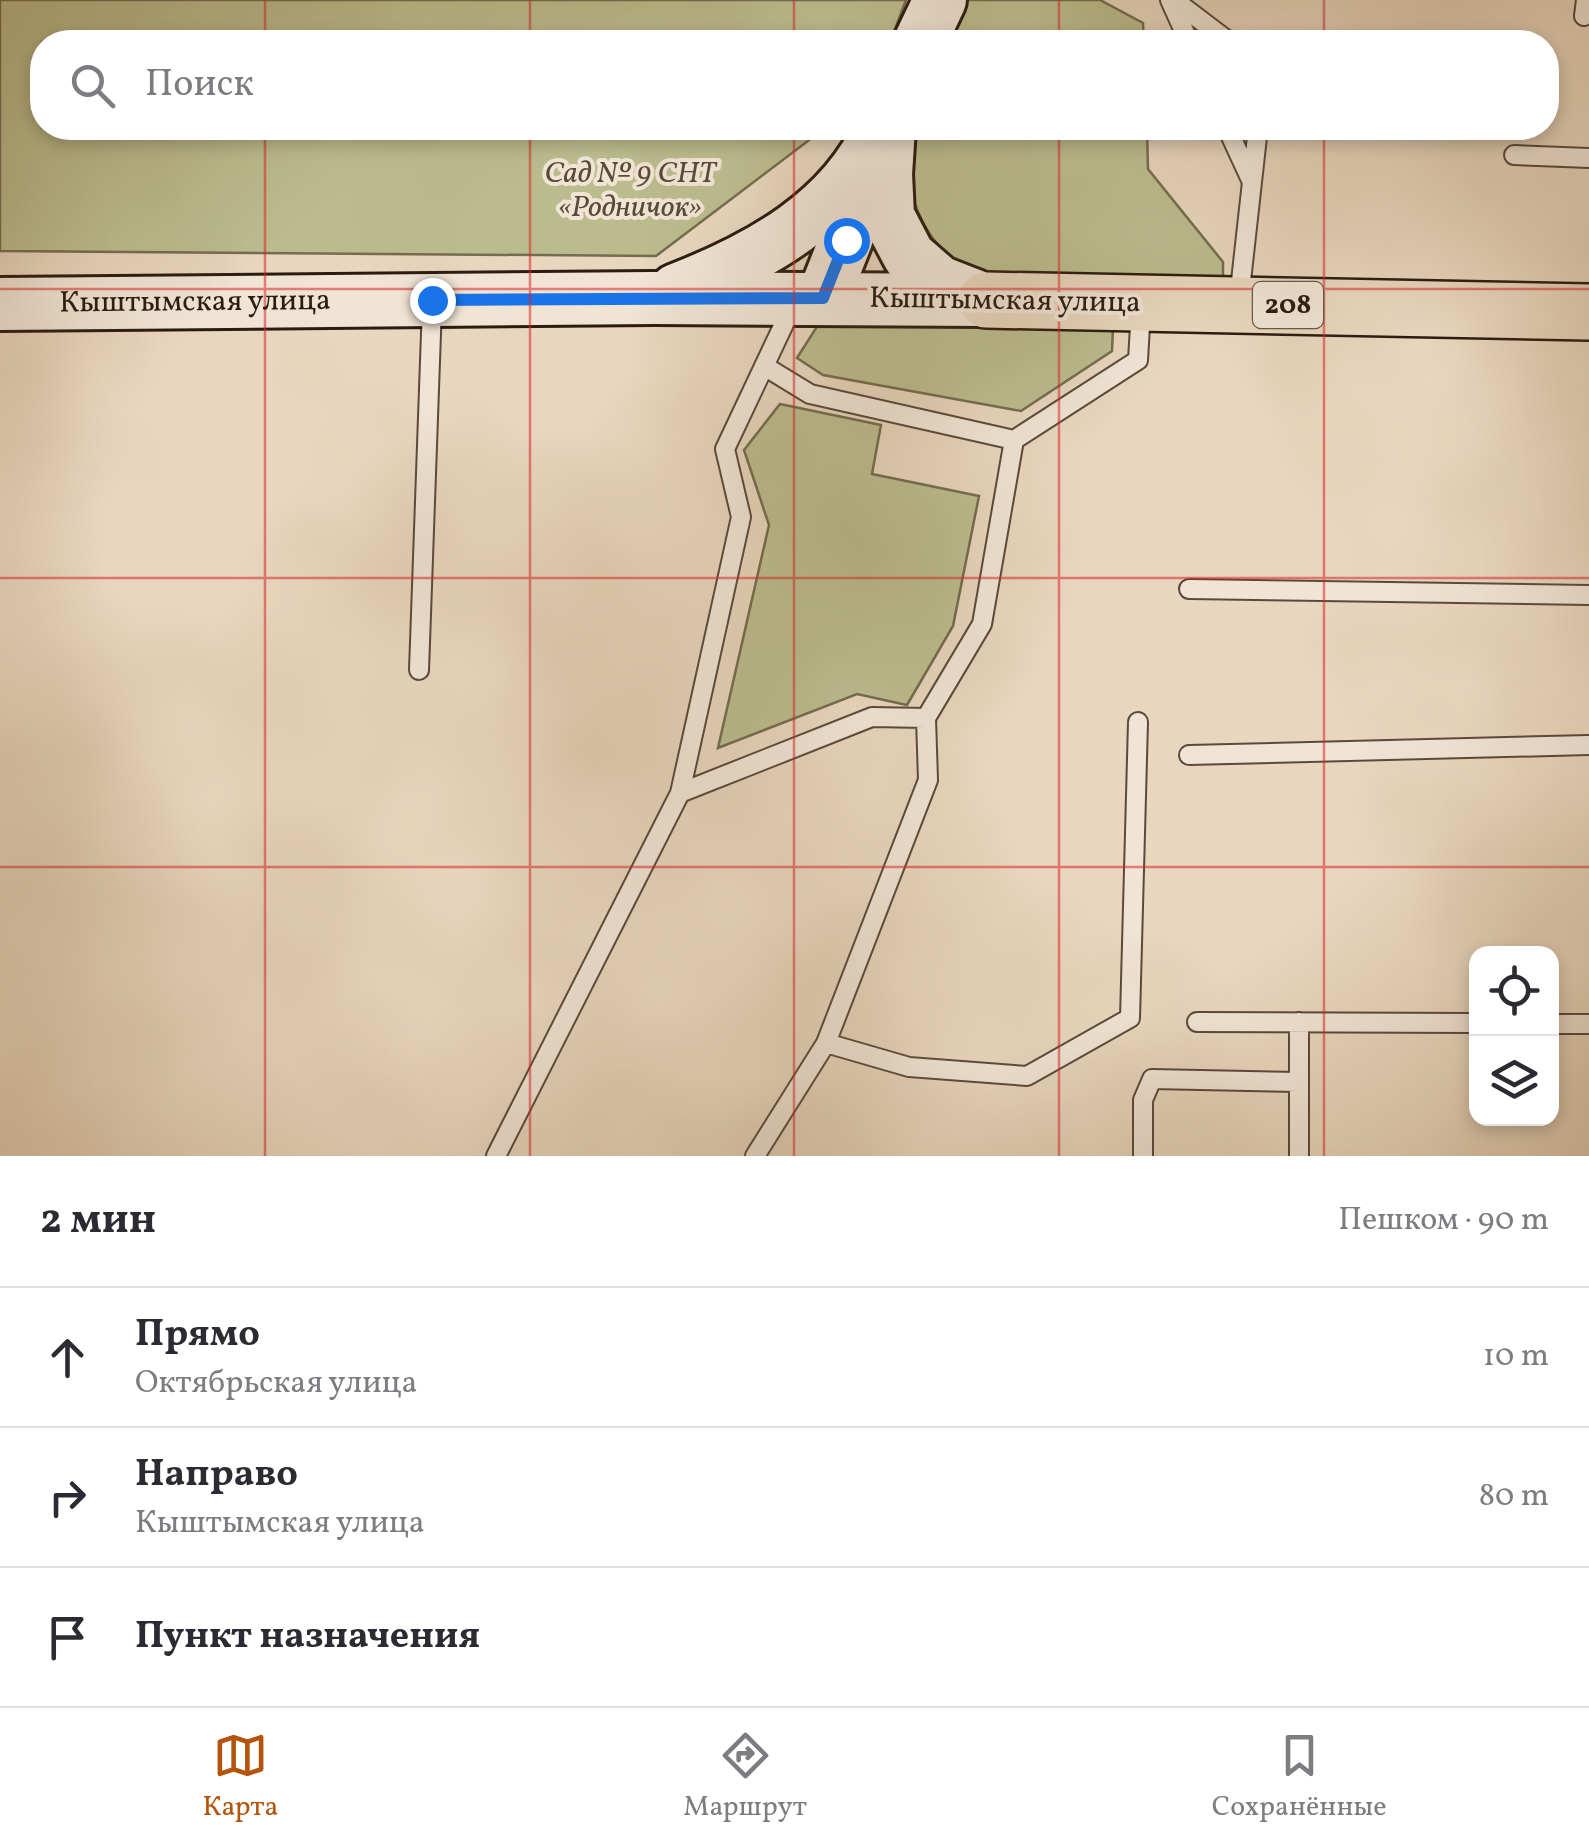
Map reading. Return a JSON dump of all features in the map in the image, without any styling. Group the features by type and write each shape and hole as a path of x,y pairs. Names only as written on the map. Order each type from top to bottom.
{"main road":[{"path":"926,30 940,0"},
{"path":"654,298 716,274 801,225 842,189 876,140"},
{"path":"810,298 846,240 880,140"},
{"path":"885,140 888,216 909,256 939,282 986,300"},
{"name":"Кыштымская улица","path":"0,304 810,298 1141,304 1240,282 1589,312"}],"lane":[{"path":"1172,0 1184,30"},
{"path":"1172,0 1213,30"},
{"path":"1232,140 1251,181"},
{"path":"1240,282 1256,140"},
{"path":"1514,155 1589,158"},
{"path":"496,1156 680,794 741,516 725,449 764,366 810,298"},
{"path":"419,670 432,300"},
{"path":"764,366 810,394 1014,440 1138,360 1141,304"},
{"path":"755,1156 826,1042 928,780 926,718 982,624 1014,440"},
{"path":"1189,589 1589,595"},
{"path":"680,794 872,718 926,718"},
{"path":"826,1042 908,1067 1027,1076 1130,1018 1138,722"},
{"path":"1189,756 1589,745"},
{"path":"1197,1022 1469,1023"},
{"path":"1299,1022 1299,1156"},
{"path":"1559,1024 1589,1024"},
{"path":"1143,1156 1143,1100 1152,1079 1299,1082"}],"green space":[{"name":"Сад № 9 СНТ «Родничок»","path":"0,0 906,0 895,30 30,30 30,140 809,140 656,256 0,251"},
{"path":"966,0 1100,0 1143,23 1143,30 955,30"},
{"path":"916,140 1147,140 1148,169 1223,262 1223,278 1000,275 963,267 939,247 921,218 911,188"},
{"path":"818,325 1113,327 1112,351 1021,411 823,375 797,358"},
{"path":"780,404 881,425 872,474 979,496 953,626 907,705 857,694 718,748 769,525 744,450"}],"route":[{"path":"432,300 823,298 846,240"}]}
